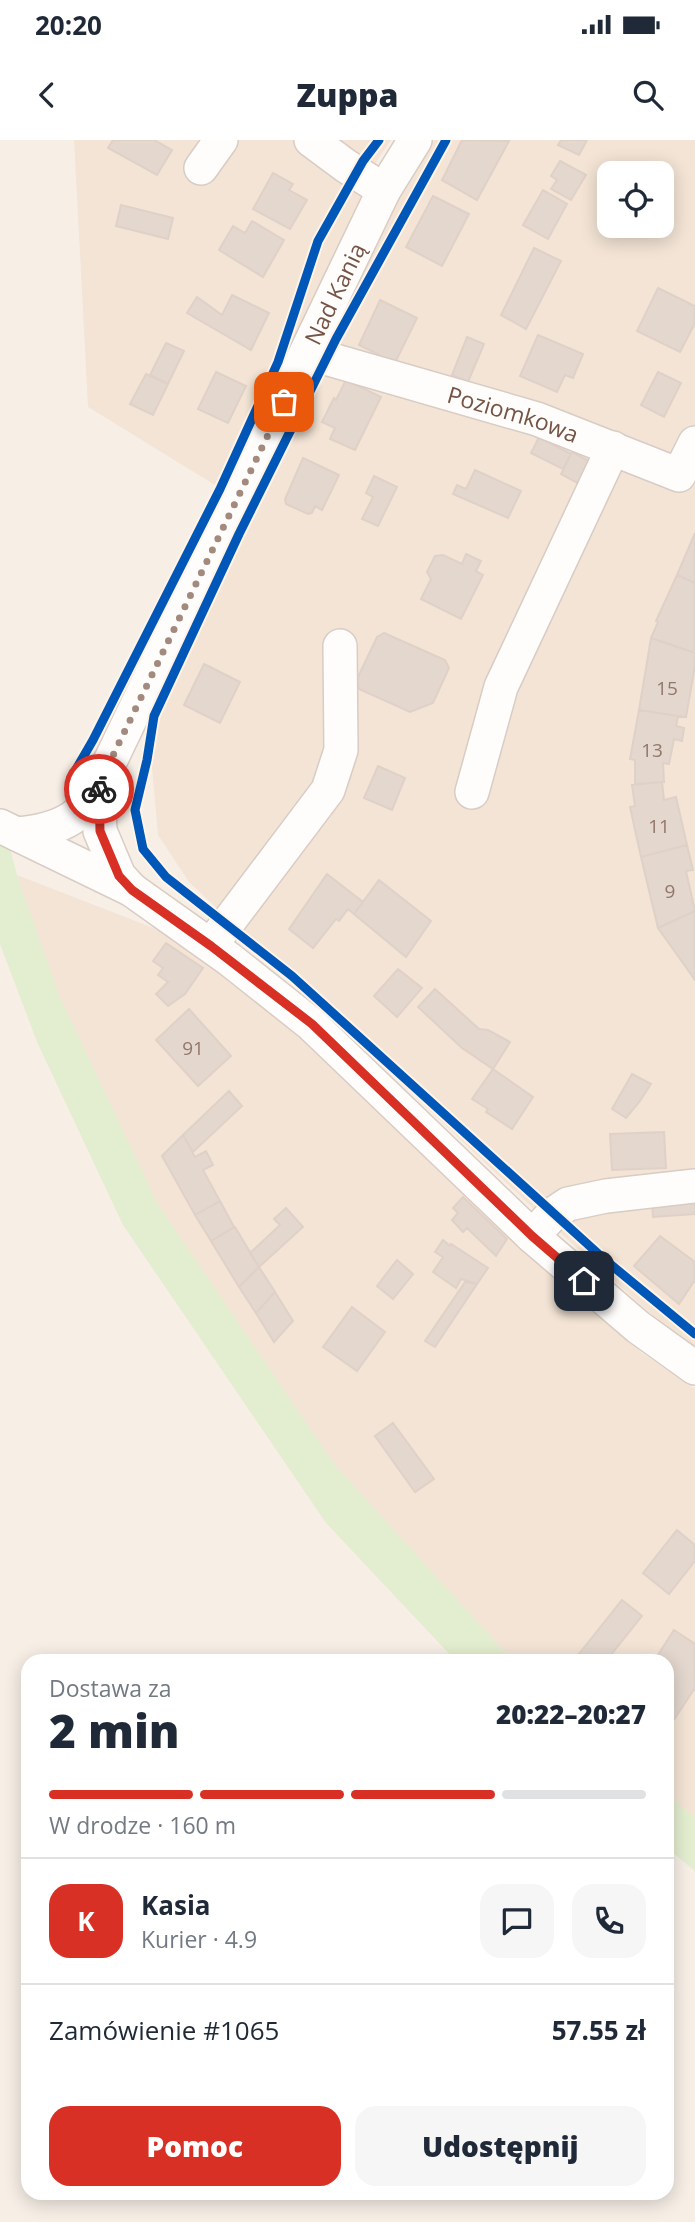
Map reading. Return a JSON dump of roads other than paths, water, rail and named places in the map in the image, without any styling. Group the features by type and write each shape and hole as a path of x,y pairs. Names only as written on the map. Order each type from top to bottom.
{"street":[{"path":"201,169 221,140"},
{"path":"311,140 384,190"},
{"name":"Nad Kanią","path":"9,830 41,832 60,826 76,815 98,791 384,190 415,140"},
{"name":"Poziomkowa","path":"307,353 537,419 679,475 695,443"},
{"path":"472,792 501,687 613,448"},
{"path":"211,946 328,790 341,750 340,646"},
{"name":"Nad Kanią","path":"98,791 100,831 119,876 132,890"},
{"path":"9,830 132,890 211,946 312,1024 532,1236 638,1327 695,1368"},
{"path":"532,1236 568,1204 606,1196 695,1186"}]}
